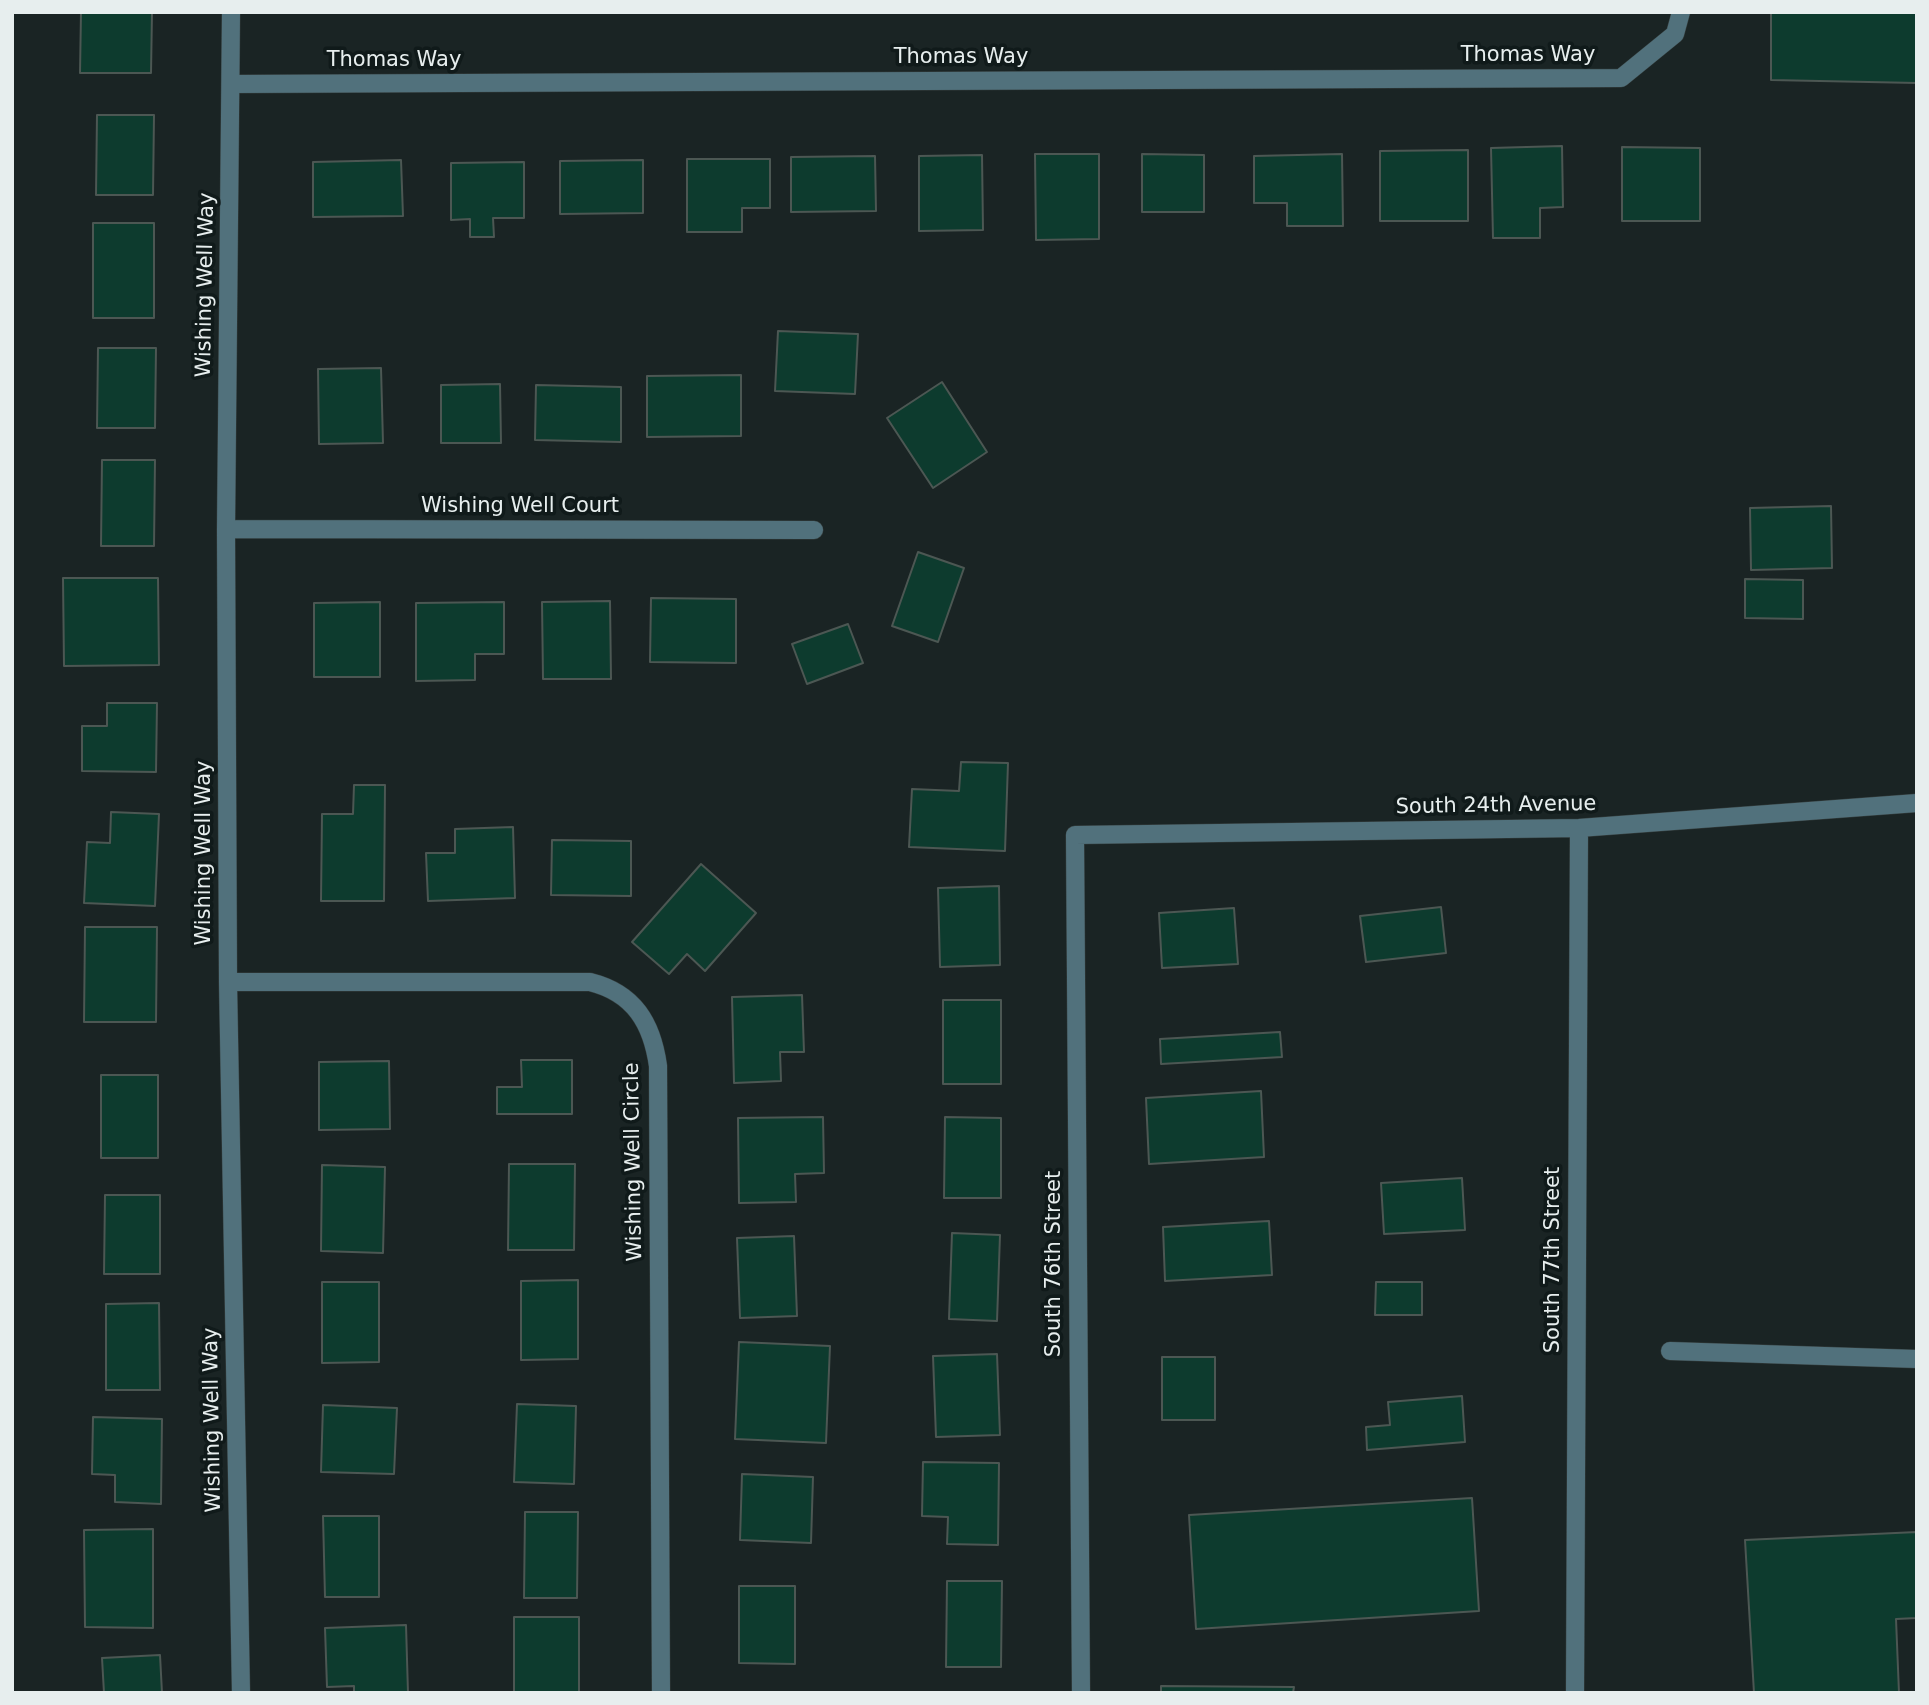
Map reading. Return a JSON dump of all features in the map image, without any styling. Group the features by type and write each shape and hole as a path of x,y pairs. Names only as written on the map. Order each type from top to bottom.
{"street":[{"name":"Wishing Well Way","path":"231,12 226,529 228,982 241,1693"},
{"name":"Thomas Way","path":"230,84 1621,78 1675,34 1681,12"},
{"name":"Wishing Well Court","path":"226,529 814,530"},
{"name":"South 24th Avenue","path":"1076,835 1579,828 1917,803"},
{"name":"South 77th Street","path":"1575,1693 1579,828"},
{"name":"South 76th Street","path":"1076,835 1080,1693"},
{"name":"Wishing Well Circle","path":"228,982 590,982 607,986 621,994 643,1018 652,1034 658,1066 661,1693"},
{"path":"1670,1351 1917,1359"}],"building":[{"path":"81,12 152,12 151,73 80,73"},
{"path":"1771,12 1917,12 1917,83 1771,80"},
{"path":"97,115 154,115 153,195 96,195"},
{"path":"1562,146 1563,207 1540,208 1540,238 1493,238 1491,148"},
{"path":"1622,147 1700,148 1700,221 1622,221"},
{"path":"1468,150 1468,221 1380,221 1380,151"},
{"path":"1035,154 1099,154 1099,239 1036,240"},
{"path":"1142,154 1204,155 1204,212 1142,212"},
{"path":"1342,154 1343,226 1287,226 1287,203 1254,203 1254,156"},
{"path":"982,155 983,230 919,231 919,156"},
{"path":"875,156 876,211 791,212 791,157"},
{"path":"687,159 770,159 770,208 742,208 742,232 687,232"},
{"path":"401,160 403,216 313,217 313,162"},
{"path":"643,160 643,213 560,214 560,161"},
{"path":"524,162 524,218 493,218 494,237 470,237 470,219 451,220 451,163"},
{"path":"93,223 154,223 154,318 93,318"},
{"path":"778,331 858,334 855,394 775,391"},
{"path":"98,348 156,348 155,428 97,428"},
{"path":"381,368 383,443 319,444 318,369"},
{"path":"741,375 741,436 647,437 647,376"},
{"path":"942,382 987,452 933,488 887,418"},
{"path":"500,384 501,443 441,443 441,385"},
{"path":"536,385 621,387 621,442 535,440"},
{"path":"102,460 155,460 154,546 101,546"},
{"path":"1831,506 1832,568 1751,570 1750,508"},
{"path":"918,552 964,568 938,642 892,626"},
{"path":"63,578 158,578 159,665 64,666"},
{"path":"1745,579 1803,580 1803,619 1745,618"},
{"path":"651,598 736,599 736,663 650,662"},
{"path":"610,601 611,679 543,679 542,602"},
{"path":"380,602 380,677 314,677 314,603"},
{"path":"504,602 504,654 475,654 475,680 416,681 416,603"},
{"path":"848,624 863,663 807,684 792,644"},
{"path":"107,703 157,703 156,772 82,771 82,726 107,726"},
{"path":"961,762 1008,763 1005,851 909,847 912,789 959,791"},
{"path":"354,785 385,785 384,901 321,901 322,814 353,814"},
{"path":"111,812 159,814 155,906 84,903 87,842 110,843"},
{"path":"513,827 515,898 428,901 426,853 455,853 455,829"},
{"path":"552,840 631,841 631,896 551,895"},
{"path":"701,864 756,913 705,971 687,954 669,974 632,942"},
{"path":"999,886 1000,965 940,967 938,888"},
{"path":"1441,907 1446,953 1366,962 1360,916"},
{"path":"1234,908 1238,964 1162,968 1159,913"},
{"path":"85,927 157,927 156,1022 84,1022"},
{"path":"802,995 804,1052 780,1052 781,1081 734,1083 732,997"},
{"path":"943,1000 1001,1000 1001,1084 943,1084"},
{"path":"1280,1032 1282,1057 1161,1064 1160,1039"},
{"path":"521,1060 572,1060 572,1114 497,1114 497,1087 522,1087"},
{"path":"389,1061 390,1129 319,1130 319,1062"},
{"path":"101,1075 158,1075 158,1158 101,1158"},
{"path":"1261,1091 1264,1157 1149,1164 1146,1098"},
{"path":"823,1117 824,1173 795,1174 796,1202 739,1203 738,1118"},
{"path":"945,1117 1001,1118 1001,1198 944,1198"},
{"path":"509,1164 575,1164 574,1250 508,1250"},
{"path":"322,1165 385,1167 383,1253 321,1251"},
{"path":"1462,1178 1465,1230 1384,1234 1381,1183"},
{"path":"105,1195 160,1195 160,1274 104,1274"},
{"path":"1269,1221 1272,1275 1165,1281 1163,1227"},
{"path":"952,1233 1000,1235 997,1321 949,1319"},
{"path":"794,1236 797,1316 740,1318 737,1238"},
{"path":"578,1280 578,1359 521,1360 521,1281"},
{"path":"322,1282 379,1282 379,1362 322,1363"},
{"path":"1376,1282 1422,1282 1422,1315 1375,1315"},
{"path":"159,1303 160,1390 106,1390 106,1304"},
{"path":"739,1342 830,1346 826,1443 735,1439"},
{"path":"997,1354 1000,1435 936,1437 933,1356"},
{"path":"1162,1357 1215,1357 1215,1420 1162,1420"},
{"path":"1462,1396 1465,1442 1367,1450 1366,1427 1390,1425 1388,1402"},
{"path":"517,1404 576,1406 574,1484 514,1482"},
{"path":"323,1405 397,1408 394,1474 321,1472"},
{"path":"93,1417 162,1419 161,1504 115,1502 115,1475 92,1474"},
{"path":"923,1462 999,1463 998,1545 947,1544 948,1517 922,1516"},
{"path":"742,1474 813,1477 811,1543 740,1540"},
{"path":"1472,1498 1479,1611 1196,1629 1189,1515"},
{"path":"525,1512 578,1512 577,1598 524,1598"},
{"path":"323,1516 379,1516 379,1597 325,1597"},
{"path":"153,1529 153,1628 85,1627 84,1530"},
{"path":"1917,1532 1917,1618 1896,1619 1899,1693 1754,1693 1745,1540"},
{"path":"947,1581 1002,1581 1001,1667 946,1667"},
{"path":"739,1586 795,1586 795,1664 739,1663"},
{"path":"514,1617 579,1617 579,1693 514,1693"},
{"path":"406,1625 408,1693 354,1693 354,1686 327,1687 325,1628"},
{"path":"160,1655 162,1693 104,1693 102,1658"},
{"path":"1161,1686 1294,1687 1293,1693 1161,1693"}]}
